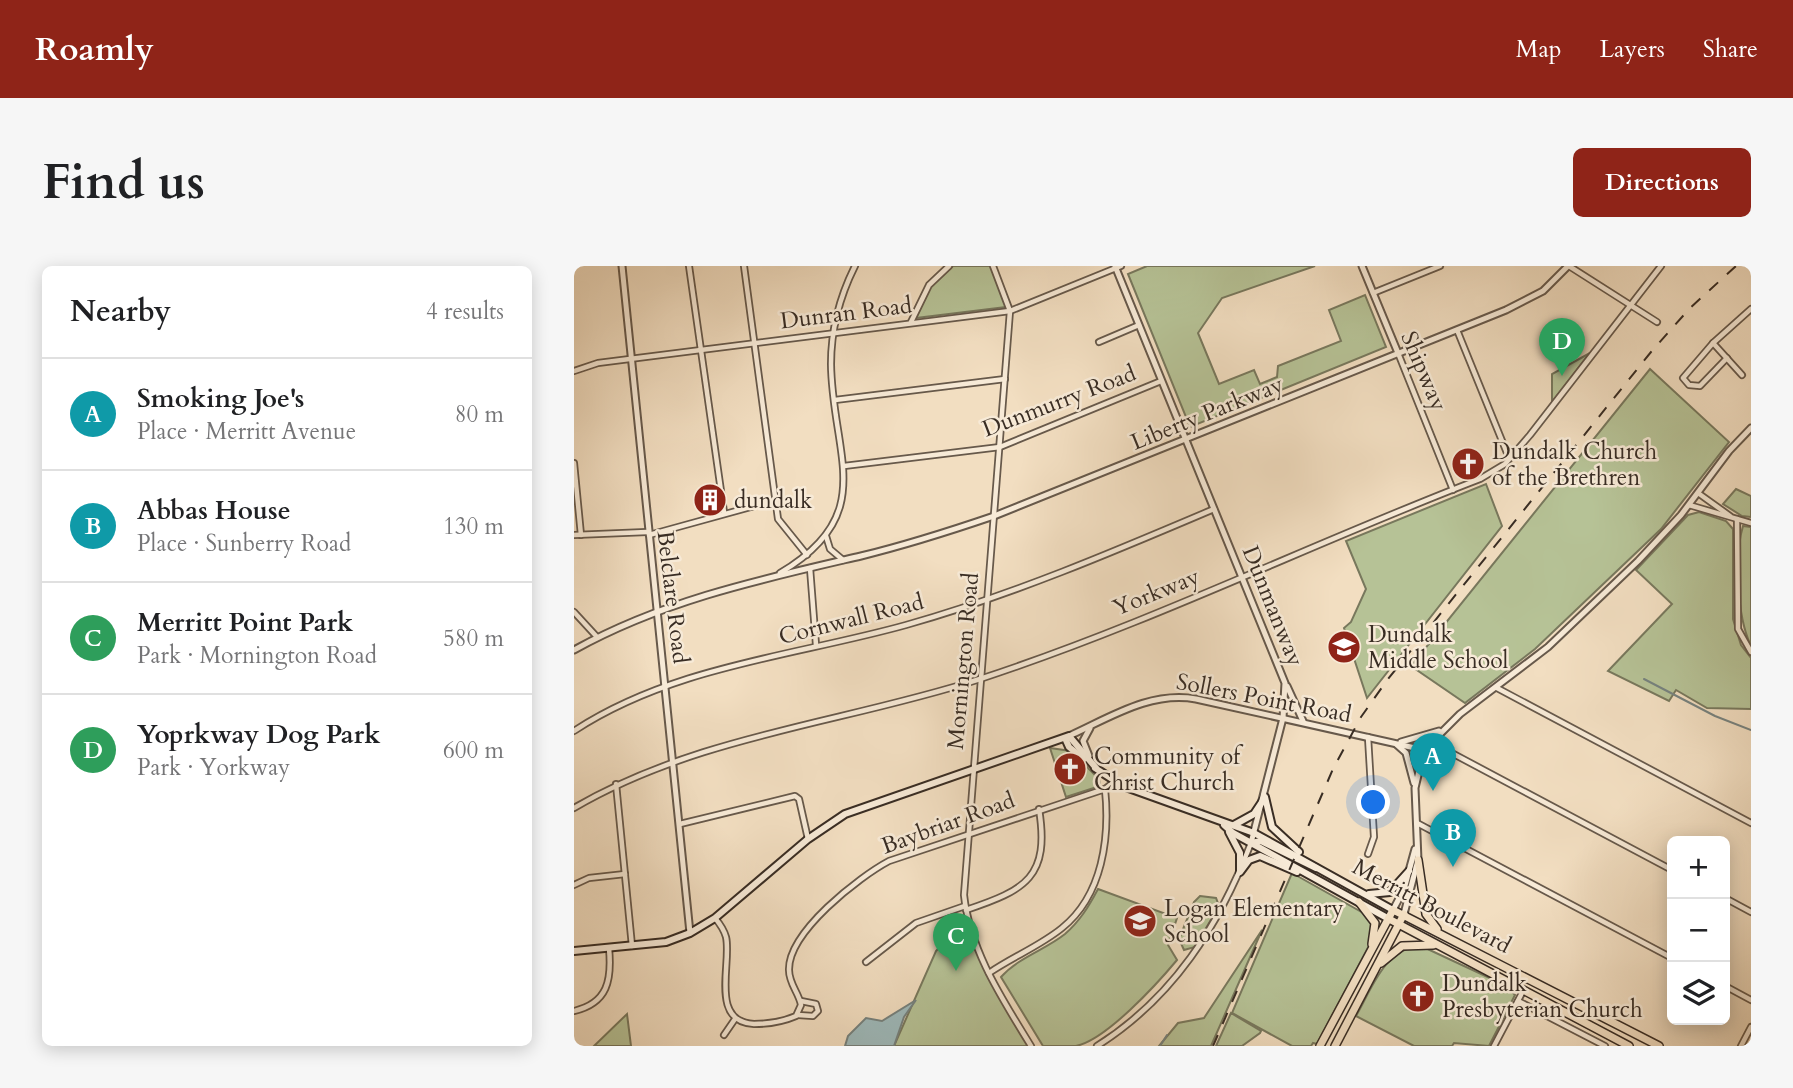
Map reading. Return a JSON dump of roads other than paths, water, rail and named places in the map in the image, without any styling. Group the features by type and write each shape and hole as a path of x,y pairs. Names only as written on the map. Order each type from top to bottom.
{"main road":[{"name":"Sollers Point Road","path":"574,951 666,942 691,933 715,918 808,839 861,807 1067,737"},
{"name":"Merritt Boulevard","path":"1067,737 1075,752 1114,782 1224,825 1251,843 1399,925 1629,1046"},
{"name":"Merritt Boulevard","path":"1067,737 1096,768"},
{"path":"1049,745 1075,752"},
{"path":"1233,825 1254,814 1265,797"},
{"path":"1265,797 1272,827 1306,859"},
{"path":"1224,825 1237,845 1240,872"},
{"name":"Merritt Boulevard","path":"1224,825 1233,825 1254,833 1306,859 1394,910 1658,1046"},
{"path":"1251,843 1261,841 1303,864 1328,872"},
{"path":"1240,872 1249,860 1260,856 1312,877"},
{"path":"1418,860 1426,914 1446,936"},
{"path":"1365,893 1390,892 1409,871"},
{"path":"1359,902 1376,926 1368,959"},
{"path":"1320,1046 1394,910"},
{"path":"1335,1046 1404,914"},
{"path":"1376,968 1402,946 1420,943 1438,946"},
{"path":"1329,1046 1352,1013"}],"street":[{"name":"Belclare Road","path":"622,266 647,533 691,933"},
{"path":"689,266 724,512"},
{"path":"744,266 780,524 807,555"},
{"path":"780,573 807,555 826,536 842,501 844,466 831,363 842,295 855,266"},
{"path":"911,322 929,285 949,266"},
{"name":"Mornington Road","path":"993,266 1010,311 967,834 965,908 989,973 1031,1046"},
{"name":"Shipway","path":"1362,266 1453,490"},
{"path":"1373,293 1440,266"},
{"path":"1569,266 1657,322"},
{"name":"Liberty Parkway","path":"574,650 656,611 780,573 843,560 994,516 1457,330 1535,296 1569,266"},
{"name":"Yorkway","path":"574,807 616,784 674,761 755,735 885,707 981,679 1492,473 1509,458 1661,266"},
{"name":"Dunran Road","path":"574,371 598,363 1010,311 1117,267"},
{"name":"Dunmanway","path":"1097,1046 1144,1010 1179,974 1219,917 1240,872 1265,797 1283,718 1285,683 1185,441 1117,267"},
{"path":"1727,358 1700,386 1685,382 1683,375 1751,309"},
{"path":"1099,342 1139,325"},
{"path":"1457,330 1509,458"},
{"path":"1713,343 1742,375"},
{"path":"835,400 1006,379"},
{"name":"Dunmurry Road","path":"844,466 1000,447 1161,381"},
{"path":"1415,788 1424,750 1443,729 1497,688 1578,619 1664,534 1728,451 1751,428"},
{"path":"574,463 582,535"},
{"path":"1698,493 1719,510 1737,519"},
{"path":"574,535 647,533 776,500"},
{"path":"1689,505 1751,523"},
{"name":"Cornwall Road","path":"574,731 624,704 666,687 816,645 896,628 986,600 1214,509"},
{"path":"1737,519 1738,629 1751,652"},
{"path":"826,536 830,549 843,560"},
{"path":"810,568 816,645"},
{"path":"574,612 597,637"},
{"path":"1285,683 1304,722"},
{"path":"1497,688 1751,824"},
{"name":"Sollers Point Road","path":"1067,737 1148,700 1170,696 1304,722 1424,750"},
{"path":"1091,726 1083,746 1096,768"},
{"path":"1398,743 1443,729"},
{"path":"1368,736 1374,837 1368,854"},
{"path":"1388,741 1406,753 1415,788 1418,860 1404,914"},
{"path":"1431,742 1667,867"},
{"name":"Baybriar Road","path":"735,1019 742,1023 768,1024 797,1015 813,1016 818,1011 816,1004 801,1001 790,983 789,962 799,942 828,908 877,867 1039,809 1105,789 1114,782"},
{"path":"616,784 632,946"},
{"path":"989,973 1057,932 1081,907 1097,876 1104,847 1105,789"},
{"path":"680,824 795,796 799,799 808,839"},
{"path":"866,961 901,931 916,923 1013,891 1038,867 1043,840 1039,809"},
{"path":"1417,823 1667,955"},
{"path":"1394,910 1418,839"},
{"path":"574,885 589,878 625,874"},
{"path":"1727,899 1751,912"},
{"path":"715,918 726,936 724,980 730,1011 735,1019 724,1035"},
{"path":"574,1011 593,1004 605,993 610,977 609,948"},
{"path":"1730,989 1751,1000"},
{"path":"1494,1046 1523,990"},
{"path":"1518,1000 1605,1046"},
{"path":"797,1015 801,1001"},
{"path":"1741,1046 1751,1027"}],"water":[{"path":"916,1000 904,1017 894,1046 845,1046 848,1036 866,1018 882,1021"}],"waterway":[{"path":"1644,679 1715,716 1751,730"},
{"path":"1160,1046 1167,1035"}],"railway":[{"path":"1213,1046 1333,769 1361,717 1388,679 1651,352 1690,308 1736,266"}],"place":[{"name":"Yoprkway Dog Park","path":"1562,376"},
{"name":"Dundalk Church of the Brethren","path":"1468,464"},
{"name":"dundalk","path":"710,500"},
{"name":"Dundalk Middle School","path":"1344,647"},
{"name":"Community of Christ Church","path":"1070,769"},
{"name":"Smoking Joe's","path":"1433,791"},
{"name":"Abbas House","path":"1453,867"},
{"name":"Logan Elementary School","path":"1140,921"},
{"name":"Merritt Point Park","path":"956,971"},
{"name":"Dundalk Presbyterian Church","path":"1418,996"}]}
